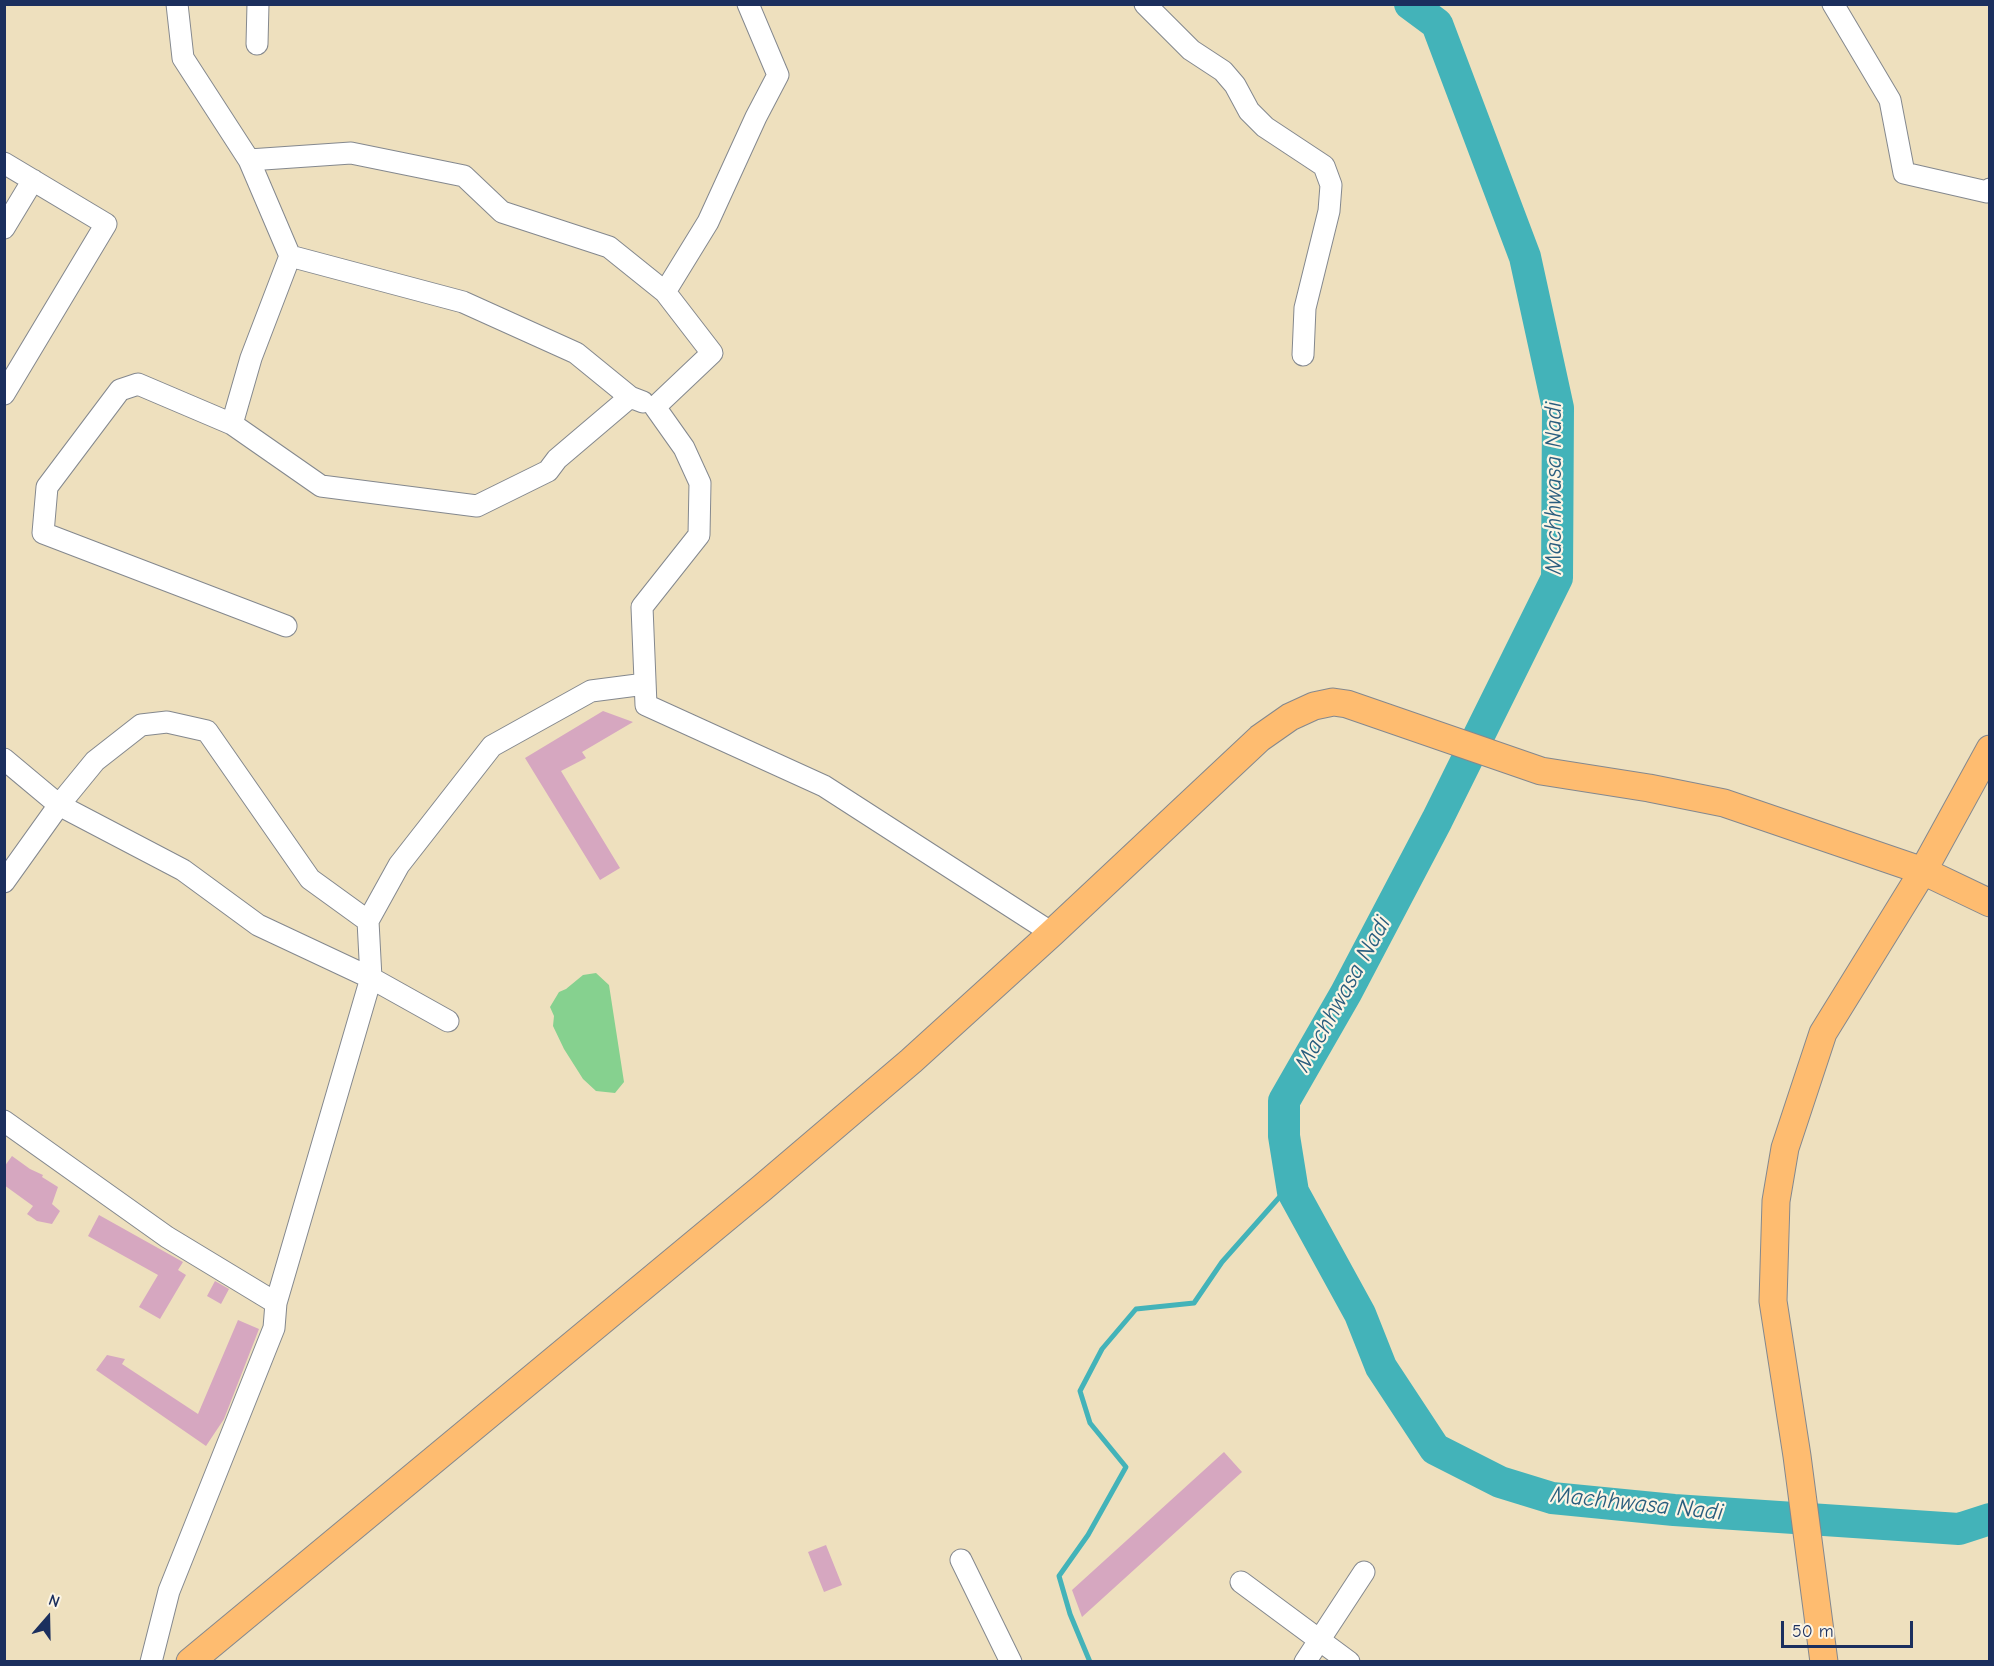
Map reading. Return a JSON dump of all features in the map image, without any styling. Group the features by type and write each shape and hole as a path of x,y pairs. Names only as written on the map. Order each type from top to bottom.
{"main road":[{"path":"190,1662 762,1188 911,1061 1053,933 1260,738 1290,717 1314,706 1333,702 1347,704 1541,771 1724,803 1923,871 1989,903"},
{"path":"1824,1662 1797,1456 1773,1301 1776,1201 1785,1148 1823,1033 1923,871 1989,749"}],"street":[{"path":"177,4 183,58 249,160 290,256 251,358 232,424"},
{"path":"257,44 258,4"},
{"path":"665,291 708,222 756,117 778,75 748,4"},
{"path":"1145,4 1191,50 1223,71 1235,85 1249,111 1265,127 1324,166 1330,185 1329,211 1305,308 1303,355"},
{"path":"1833,4 1890,100 1905,173 1989,191"},
{"path":"249,160 351,153 464,176 502,212 609,247 665,291 712,353 655,407"},
{"path":"4,163 106,224 4,394"},
{"path":"4,228 33,180"},
{"path":"290,256 463,303 576,353 630,397 655,407 684,448 700,483 699,535 642,607 646,705 824,786 1053,933"},
{"path":"286,626 43,533 48,487 120,390 138,384 232,424 321,486 477,506 548,471 557,459 630,397"},
{"path":"151,1662 169,1591 274,1328 276,1303 371,978 368,921 399,865 492,746 591,691 645,684"},
{"path":"4,882 59,805 95,761 141,725 167,722 207,731 310,879 368,921"},
{"path":"4,759 59,805 183,870 258,925 371,978 448,1021"},
{"path":"4,1121 167,1238 276,1303"},
{"path":"961,1560 1011,1662"},
{"path":"1305,1662 1364,1572"},
{"path":"1241,1582 1320,1638 1349,1662"}],"green space":[{"path":"596,973 609,985 624,1082 615,1093 596,1091 583,1079 553,1026 554,1016 550,1007 559,992 583,975"}],"building":[{"path":"603,711 633,722 582,752 586,758 561,771 620,868 600,880 525,758"},
{"path":"12,1156 58,1187 52,1204 60,1211 52,1224 37,1221 27,1214 33,1206 4,1185 4,1167"},
{"path":"99,1215 183,1262 178,1270 186,1275 160,1319 139,1307 158,1275 88,1236"},
{"path":"215,1281 229,1289 221,1304 207,1296"},
{"path":"238,1320 259,1329 224,1419 206,1446 96,1370 107,1355 125,1359 122,1364 198,1414"},
{"path":"1224,1452 1242,1472 1082,1617 1072,1590"},
{"path":"826,1545 842,1585 824,1592 808,1552"}],"waterway":[{"name":"Machhwasa Nadi","path":"1410,4 1437,24 1525,257 1558,408 1557,578 1437,820 1346,993 1284,1101 1284,1136 1293,1192 1360,1314 1381,1367 1435,1449 1500,1482 1552,1498 1674,1510 1959,1529 1990,1519"},
{"path":"1090,1662 1070,1614 1059,1576 1088,1535 1126,1467 1090,1423 1080,1391 1102,1349 1136,1309 1194,1303 1222,1262 1292,1183"}]}
